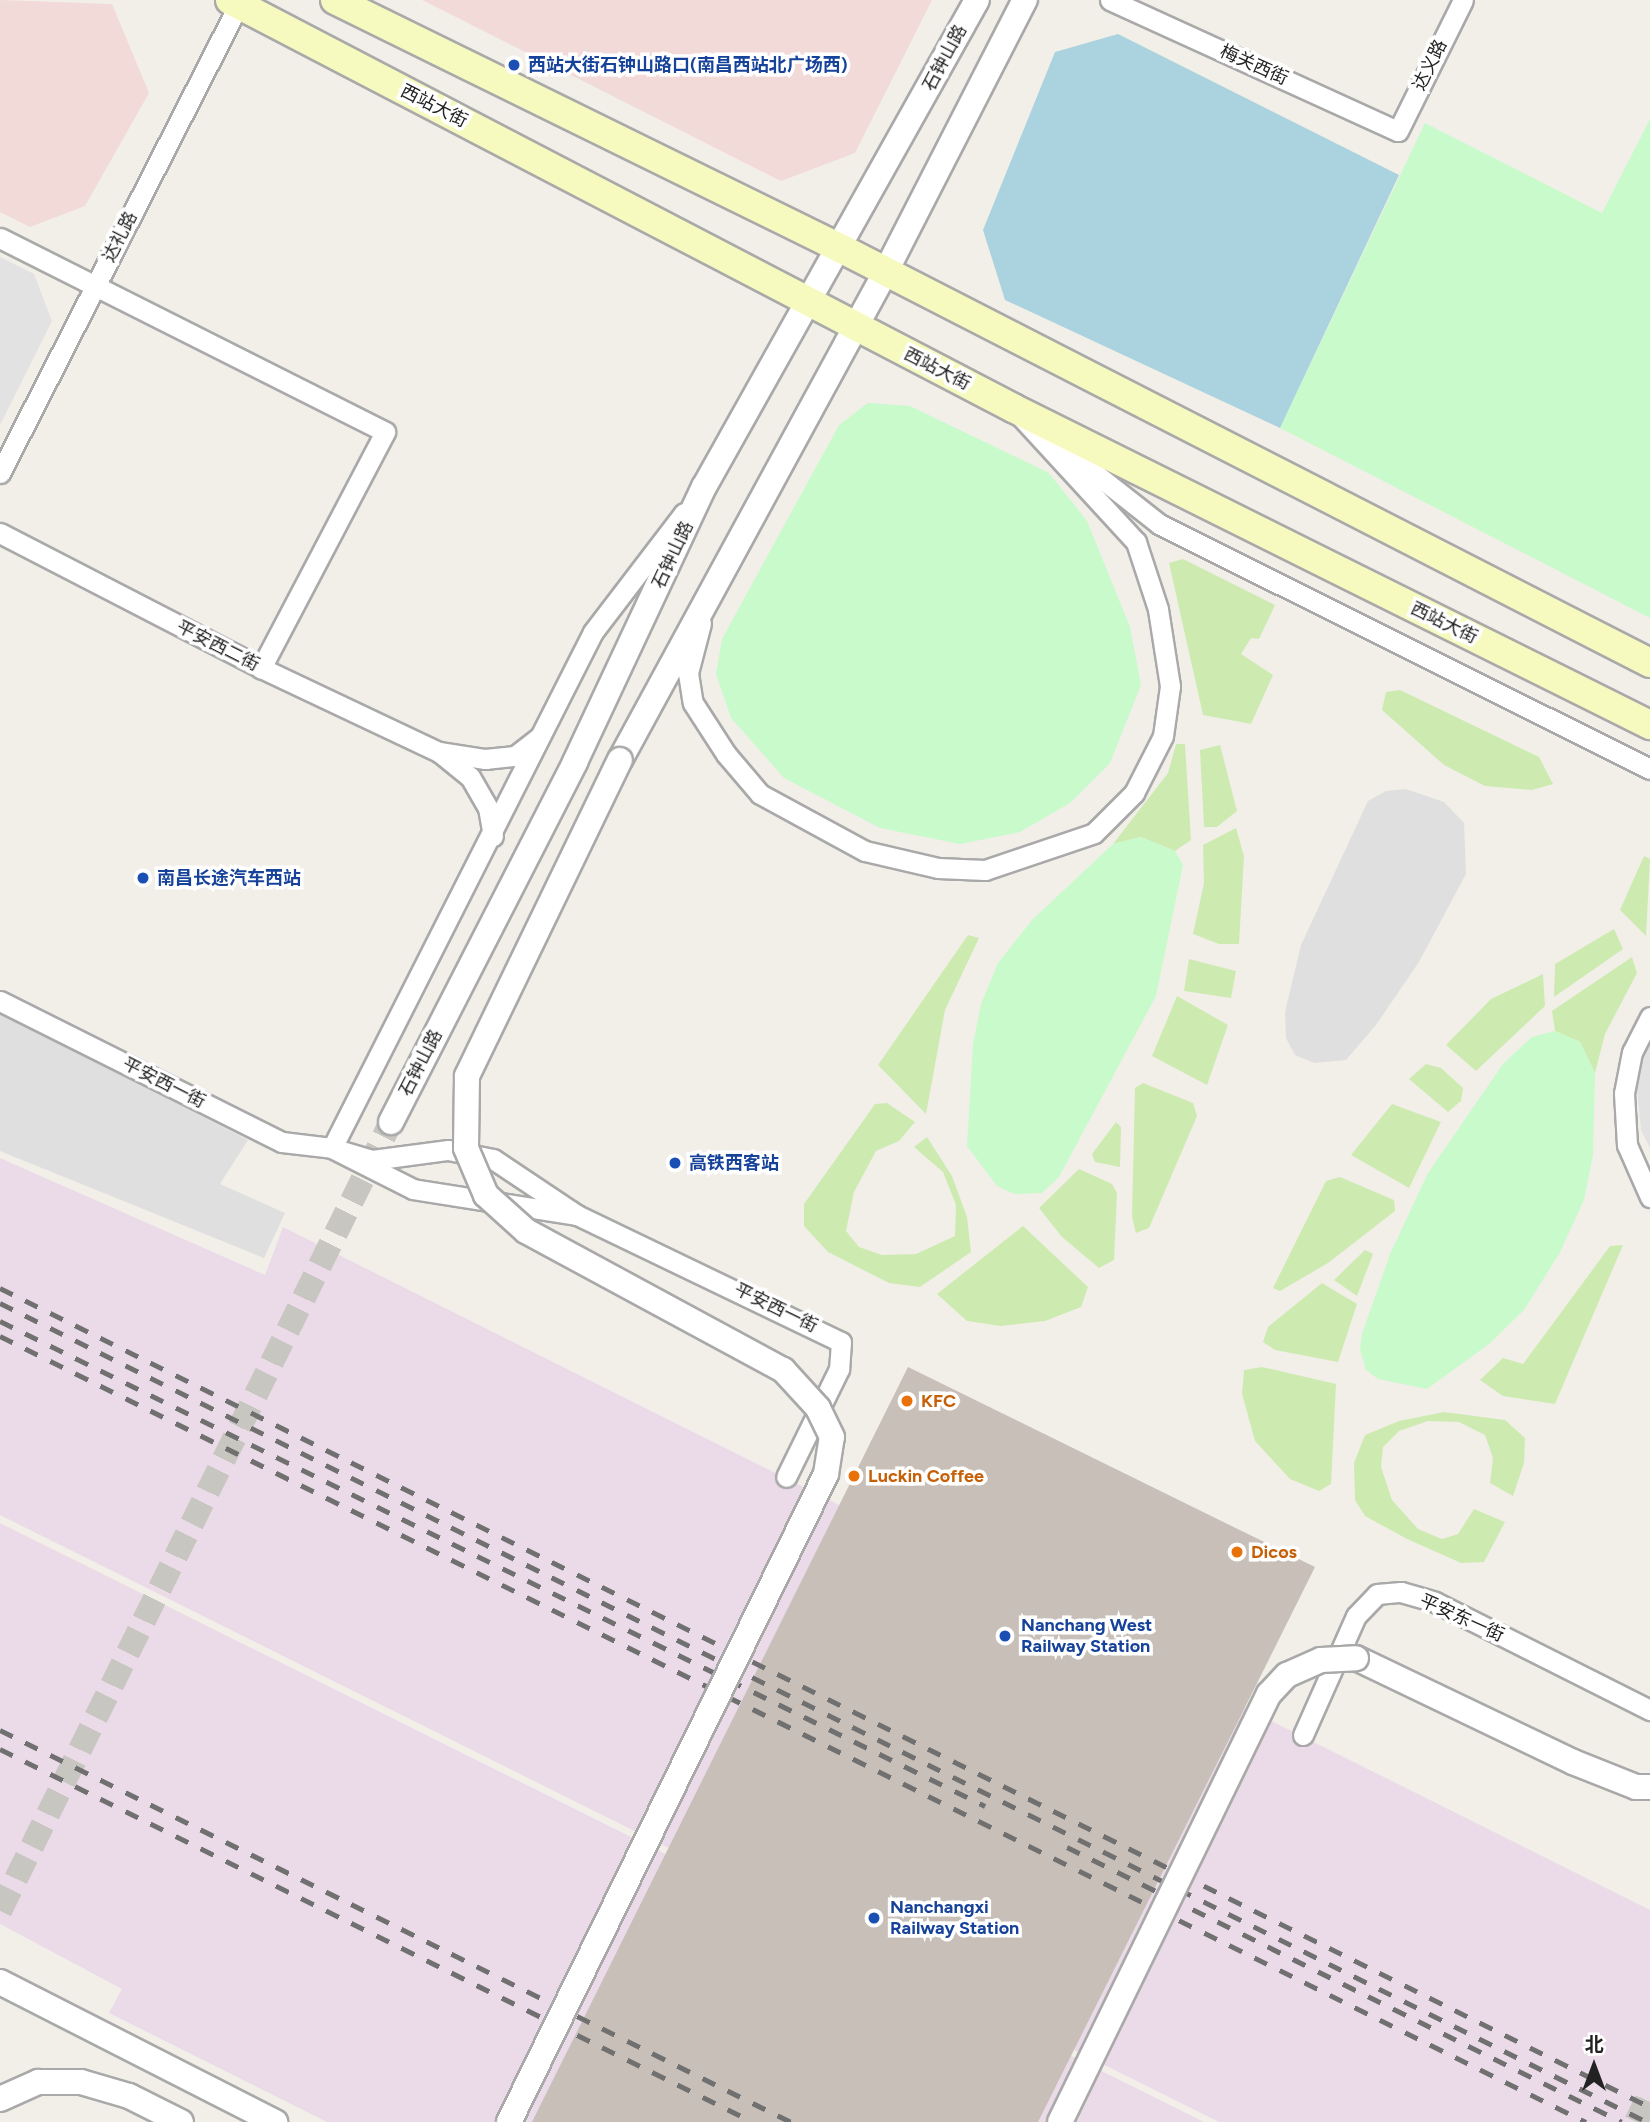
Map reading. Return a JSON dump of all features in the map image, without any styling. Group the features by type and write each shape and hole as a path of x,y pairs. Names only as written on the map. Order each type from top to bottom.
{"main road":[{"path":"335,0 842,249 1650,663"},
{"name":"西站大街","path":"237,2 1013,408 1650,726"}],"street":[{"name":"石钟山路","path":"391,1122 575,762 704,488 842,249 977,0"},
{"path":"509,2122 826,1474 832,1437 818,1408 783,1370 526,1231 486,1195 466,1148 467,1076 620,760 704,612 769,482 853,326 885,273 1025,0"},
{"name":"梅关西街","path":"1110,0 1398,131"},
{"name":"达义路","path":"1398,131 1463,0"},
{"name":"达礼路","path":"0,474 237,2"},
{"path":"0,238 385,432 261,668"},
{"path":"704,612 688,673 693,703 760,794 865,851 938,868 985,870 1094,833 1134,793 1163,736 1170,686 1158,609 1136,542 1013,408"},
{"path":"1013,408 1159,524 1650,769"},
{"path":"332,1148 493,836 593,632 704,488"},
{"name":"平安西二街","path":"0,533 261,668 439,752"},
{"path":"439,752 485,759 515,756 542,735"},
{"path":"439,752 470,777 488,808 493,836"},
{"name":"平安西一街","path":"0,1001 282,1142 332,1148"},
{"path":"1650,1017 1632,1052 1624,1093 1627,1144 1650,1197"},
{"path":"332,1148 372,1160 448,1150 493,1159 577,1215"},
{"path":"332,1148 413,1189 577,1215"},
{"name":"平安西一街","path":"577,1215 841,1342 839,1369 786,1477"},
{"name":"平安东一街","path":"1303,1735 1356,1616 1377,1594 1401,1592 1435,1602 1650,1710"},
{"path":"1060,2122 1269,1694 1287,1675 1321,1660 1356,1658 1573,1762 1636,1787 1650,1787"},
{"path":"0,1982 275,2122"},
{"path":"0,2099 38,2082 81,2082 129,2096 181,2122"}],"shaded area":[{"path":"0,0 112,4 149,93 85,206 30,227 0,212"},
{"path":"422,0 932,0 855,153 781,181"},
{"path":"0,257 34,274 52,321 0,425"},
{"path":"1406,789 1444,802 1464,823 1466,874 1419,962 1376,1025 1346,1060 1314,1063 1295,1055 1286,1038 1285,1012 1301,945 1368,801 1386,791"},
{"path":"0,1013 248,1140 220,1184 285,1213 264,1258 0,1151"},
{"path":"1650,1036 1650,1148 1641,1130 1636,1078"},
{"path":"0,1158 265,1275 283,1227 1650,1910 1650,2122 1219,2122 0,1515"},
{"path":"0,1523 1204,2122 327,2122 109,2013 122,1989 0,1924"}],"green space":[{"path":"1650,119 1650,618 1280,428 1425,123 1602,213"},
{"path":"868,403 910,406 1049,473 1087,521 1130,627 1141,685 1110,763 1070,803 1020,832 960,844 880,828 784,778 731,718 716,674 722,639 839,425"},
{"path":"1183,559 1275,605 1259,639 1251,638 1241,654 1273,675 1251,724 1203,715 1169,563"},
{"path":"1400,690 1539,757 1553,784 1532,790 1485,786 1444,765 1382,710 1386,692"},
{"path":"1176,744 1185,744 1191,840 1175,851 1141,837 1113,844 1168,773"},
{"path":"1220,745 1237,811 1217,827 1204,827 1200,750"},
{"path":"1236,828 1244,856 1239,944 1219,944 1193,934 1204,883 1203,845"},
{"path":"1141,837 1175,851 1183,865 1156,996 1059,1177 1042,1193 1014,1194 997,1186 967,1146 973,1044 981,1004 998,963 1032,920 1113,844"},
{"path":"1644,856 1650,859 1646,936 1620,910"},
{"path":"1614,929 1623,949 1554,997 1555,964"},
{"path":"968,935 979,938 945,1010 926,1114 878,1065"},
{"path":"1632,957 1637,973 1605,1034 1595,1073 1580,1042 1555,1031 1552,1011"},
{"path":"1189,959 1236,971 1231,998 1184,991"},
{"path":"1543,974 1545,1006 1476,1071 1446,1045 1491,999"},
{"path":"1177,996 1228,1025 1207,1085 1152,1056"},
{"path":"1555,1031 1580,1042 1595,1073 1593,1155 1584,1200 1559,1254 1524,1310 1489,1344 1427,1389 1378,1379 1366,1370 1360,1350 1362,1334 1390,1254 1428,1173 1503,1064 1532,1037"},
{"path":"1426,1064 1441,1068 1463,1088 1461,1101 1448,1112 1409,1079"},
{"path":"1143,1083 1193,1103 1197,1116 1149,1228 1136,1233 1132,1217 1135,1088"},
{"path":"887,1103 915,1122 899,1141 876,1151 854,1192 846,1231 859,1247 882,1255 916,1254 955,1236 956,1205 943,1172 914,1147 927,1137 952,1176 967,1217 971,1252 920,1287 889,1283 828,1252 804,1226 804,1204 875,1104"},
{"path":"1392,1104 1441,1122 1409,1188 1351,1155"},
{"path":"1116,1122 1121,1127 1120,1167 1095,1162 1092,1154"},
{"path":"1079,1169 1112,1184 1117,1193 1114,1260 1099,1268 1062,1237 1039,1208"},
{"path":"1340,1177 1394,1200 1395,1211 1328,1263 1280,1291 1273,1288 1326,1181"},
{"path":"1023,1226 1088,1287 1081,1307 1045,1321 1001,1326 967,1321 937,1294"},
{"path":"1623,1245 1555,1404 1503,1396 1480,1380 1503,1358 1523,1364 1610,1246"},
{"path":"1365,1250 1373,1254 1357,1296 1334,1280"},
{"path":"1322,1283 1357,1304 1338,1362 1275,1350 1263,1342 1268,1327"},
{"path":"1262,1367 1336,1384 1331,1484 1319,1491 1290,1479 1255,1441 1242,1394 1244,1370"},
{"path":"1444,1412 1505,1420 1525,1438 1524,1463 1513,1496 1490,1483 1493,1458 1485,1435 1459,1422 1428,1421 1399,1431 1383,1447 1381,1467 1392,1500 1418,1529 1442,1539 1458,1534 1474,1509 1505,1522 1484,1562 1461,1563 1407,1539 1365,1516 1355,1500 1354,1463 1365,1435 1399,1421"}],"water":[{"path":"1118,34 1399,175 1280,428 1005,300 983,230 1055,52"}],"building":[{"path":"908,1367 1315,1567 1038,2122 532,2122"}],"tunnel":[{"path":"0,1911 391,1122"},
{"path":"1636,2122 1650,2093"}],"railway":[{"path":"0,1288 1650,2107"},
{"path":"0,1303 1647,2122"},
{"path":"0,1321 985,1806"},
{"path":"0,1336 1586,2122"},
{"path":"0,1730 791,2122"},
{"path":"0,1749 753,2122"},
{"path":"1067,1847 1622,2122"}],"place":[{"name":"西站大街石钟山路口(南昌西站北广场西)","path":"514,65"},
{"name":"南昌长途汽车西站","path":"143,878"},
{"name":"高铁西客站","path":"675,1163"},
{"name":"KFC","path":"907,1401"},
{"name":"Luckin Coffee","path":"854,1476"},
{"name":"Dicos","path":"1237,1552"},
{"name":"Nanchang West Railway Station","path":"1005,1636"},
{"name":"Nanchangxi Railway Station","path":"874,1918"}]}
